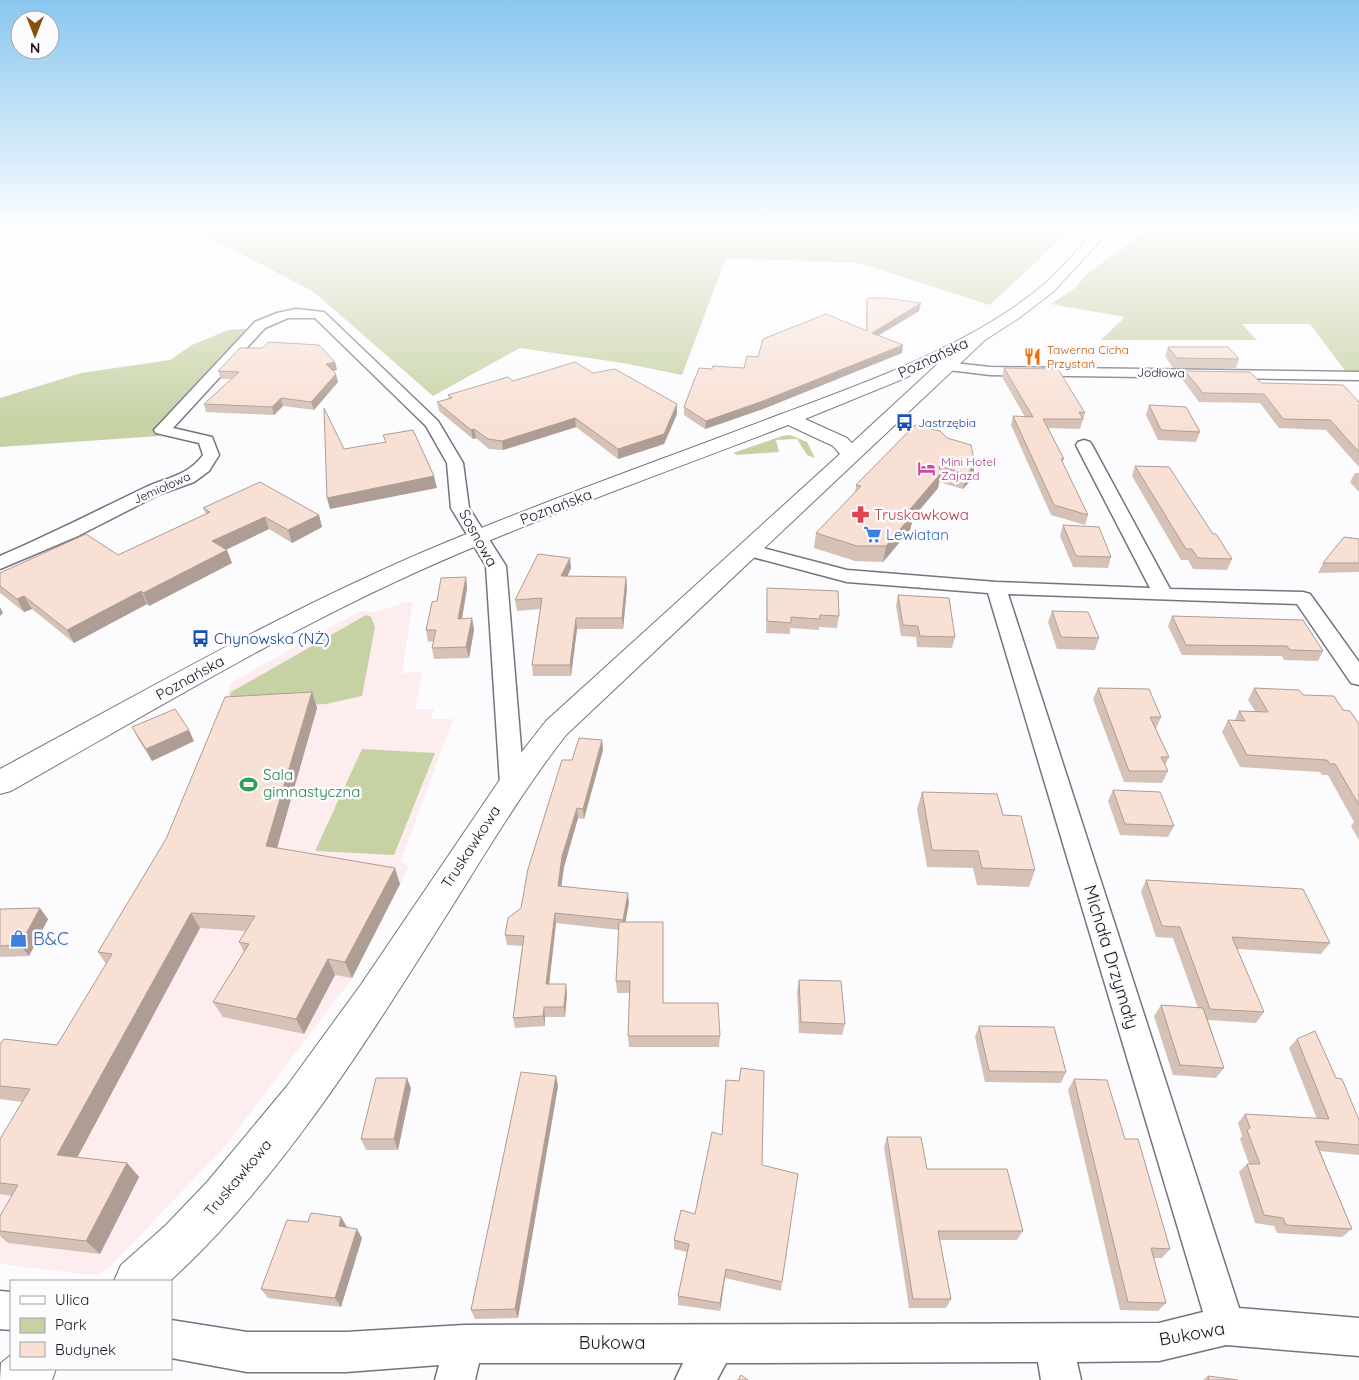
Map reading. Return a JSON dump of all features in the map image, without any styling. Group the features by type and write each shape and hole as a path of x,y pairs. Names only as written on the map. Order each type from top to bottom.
{"street":[{"name":"Poznańska","path":"0,783 283,627 384,577 478,537 897,375 979,336 1014,315 1041,293"},
{"name":"Jemiołowa","path":"0,563 71,532 152,491 188,478 203,468 211,455 206,440 162,430 260,324 272,317 288,313 303,312 319,315"},
{"name":"Sosnowa","path":"319,315 432,424 455,462 460,508 496,566 512,784"},
{"name":"Truskawkowa","path":"139,1280 210,1212 271,1140 385,980 512,784 556,728 979,336"},
{"name":"Jodłowa","path":"945,366 990,371 1354,376 1359,386"},
{"path":"788,418 840,442 852,455"},
{"path":"1084,446 1163,595"},
{"path":"748,550 813,569 847,576 996,588 1163,595 1303,598 1359,678"},
{"name":"Michała Drzymały","path":"996,588 1226,1326"},
{"name":"Bukowa","path":"172,1339 247,1352 346,1352 460,1362 716,1343 1159,1342 1226,1326 1359,1337"},
{"path":"1054,1341 1061,1380"},
{"path":"695,1380 716,1343"},
{"path":"18,1380 31,1370"}],"shaded area":[{"path":"405,602 413,602 402,673 423,672 415,709 434,709 431,719 453,719 401,861 409,867 351,980 225,1146 111,1266 100,1274 90,1275 0,1264 0,1179 162,853 232,682 360,611 377,612"}],"green space":[{"path":"316,293 713,293 682,375 623,363 520,348 433,396"},
{"path":"954,293 1002,293 990,305"},
{"path":"1067,293 1359,293 1359,372 1346,372 1310,324 1242,324 1257,340 1101,340 1125,317 1051,304"},
{"path":"256,328 159,436 0,447 0,398 81,373 170,360 192,345 228,330"},
{"path":"790,435 807,442 815,458 807,455 797,439 776,440 779,452 737,455 733,453 782,436"},
{"path":"366,615 371,617 375,627 362,696 326,704 225,710 231,692"},
{"path":"362,749 435,753 394,855 315,851"}],"building":[{"path":"867,298 885,298 921,303 872,333 903,345 763,401 706,421 684,407 699,368 712,369 713,366 744,368 747,356 758,357 763,339 826,314 867,331"},
{"path":"269,342 319,345 335,362 326,364 336,374 311,402 281,398 272,407 204,404 239,372 218,371 240,348 262,348"},
{"path":"1168,347 1228,347 1239,359 1177,358"},
{"path":"575,362 593,373 615,369 677,404 664,434 618,449 575,418 502,441 488,439 474,429 471,430 437,402 452,398 448,395 508,377 513,381"},
{"path":"1004,368 1058,369 1085,413 1079,412 1083,419 1043,419 1064,459 1061,459 1088,515 1054,505 1013,416 1033,417"},
{"path":"1185,371 1250,372 1261,383 1343,385 1359,402 1359,452 1330,420 1283,419 1264,394 1203,393"},
{"path":"1149,405 1186,407 1200,432 1161,430"},
{"path":"324,408 344,449 386,442 383,435 413,430 434,476 327,498"},
{"path":"915,425 940,431 947,438 971,445 975,464 967,474 939,466 941,473 906,514 913,514 886,546 857,546 816,533 861,486 856,485"},
{"path":"1135,466 1169,467 1213,534 1216,534 1232,559 1198,558 1192,549 1186,549"},
{"path":"260,482 319,515 288,530 265,517 212,541 227,550 143,593 141,591 67,630 24,596 17,599 0,586 0,573 86,534 118,555 210,512 203,508"},
{"path":"1063,525 1099,527 1111,557 1076,556"},
{"path":"1344,537 1359,539 1359,563 1323,563"},
{"path":"538,554 570,558 561,576 626,577 622,618 576,618 570,665 532,665 542,598 515,600"},
{"path":"466,577 458,619 472,618 466,647 432,648 436,630 426,630 432,602 437,601 441,578"},
{"path":"767,588 838,591 839,616 820,615 820,619 791,617 791,623 767,621"},
{"path":"898,595 949,598 955,637 920,636 918,626 903,625"},
{"path":"1052,611 1088,612 1099,638 1061,637"},
{"path":"1172,616 1303,620 1323,651 1290,650 1287,646 1186,645"},
{"path":"1098,688 1149,689 1161,717 1150,717 1169,757 1161,757 1168,771 1129,771"},
{"path":"1254,688 1299,690 1303,695 1334,696 1343,710 1350,711 1359,724 1359,805 1335,764 1330,764 1327,760 1247,755 1228,720 1245,721 1239,711 1268,712"},
{"path":"312,692 266,846 395,868 345,962 328,959 296,1019 213,1002 249,944 239,942 255,916 191,913 57,1155 127,1163 86,1241 0,1231 0,1216 18,1185 0,1183 0,1139 30,1089 0,1086 0,1043 4,1039 57,1045 112,954 98,952 166,839 225,697"},
{"path":"175,709 189,730 146,749 132,727"},
{"path":"579,738 602,740 583,809 577,808 562,856 558,886 628,893 623,920 555,913 546,984 566,984 564,1007 544,1007 543,1016 513,1018 524,936 505,935 508,918 521,908 528,869 562,760 572,760"},
{"path":"1113,790 1160,792 1174,826 1125,824"},
{"path":"922,792 997,794 1003,815 1021,816 1035,870 982,868 978,851 932,850"},
{"path":"1146,880 1303,889 1330,943 1232,937 1264,1012 1210,1009 1180,927 1162,926"},
{"path":"40,908 20,945 0,946 0,909"},
{"path":"619,922 663,922 663,1003 718,1003 720,1036 628,1036 630,981 616,981"},
{"path":"799,980 841,981 845,1024 801,1022"},
{"path":"1161,1005 1203,1008 1224,1068 1180,1065"},
{"path":"979,1026 1054,1027 1066,1072 989,1071"},
{"path":"1315,1031 1336,1078 1342,1079 1359,1120 1359,1145 1315,1141 1352,1229 1286,1225 1283,1218 1264,1215 1247,1164 1260,1164 1247,1130 1250,1128 1245,1114 1329,1119 1297,1039"},
{"path":"741,1068 764,1071 762,1165 798,1174 782,1282 726,1269 720,1303 678,1296 689,1244 674,1240 681,1210 695,1214 712,1132 722,1135 726,1080 739,1081"},
{"path":"521,1072 556,1076 515,1309 471,1310"},
{"path":"376,1078 407,1078 394,1139 361,1139"},
{"path":"1074,1079 1107,1080 1125,1139 1138,1139 1170,1249 1151,1248 1166,1303 1128,1302"},
{"path":"887,1137 921,1137 927,1169 1007,1169 1023,1231 938,1231 951,1299 913,1299"},
{"path":"311,1213 341,1217 339,1226 357,1229 335,1298 261,1289 287,1220 308,1222"},
{"path":"741,1375 748,1380 738,1380"},
{"path":"1208,1376 1238,1380 1209,1380"}],"place":[{"name":"Tawerna Cicha Przystań","path":"1033,357"},
{"name":"Jastrzębia","path":"904,423"},
{"name":"Mini Hotel Zajazd","path":"927,469"},
{"name":"Truskawkowa","path":"860,515"},
{"name":"Lewiatan","path":"872,535"},
{"name":"Chynowska (NŻ)","path":"200,639"},
{"name":"Sala gimnastyczna","path":"249,784"},
{"name":"B&C","path":"19,939"}]}
